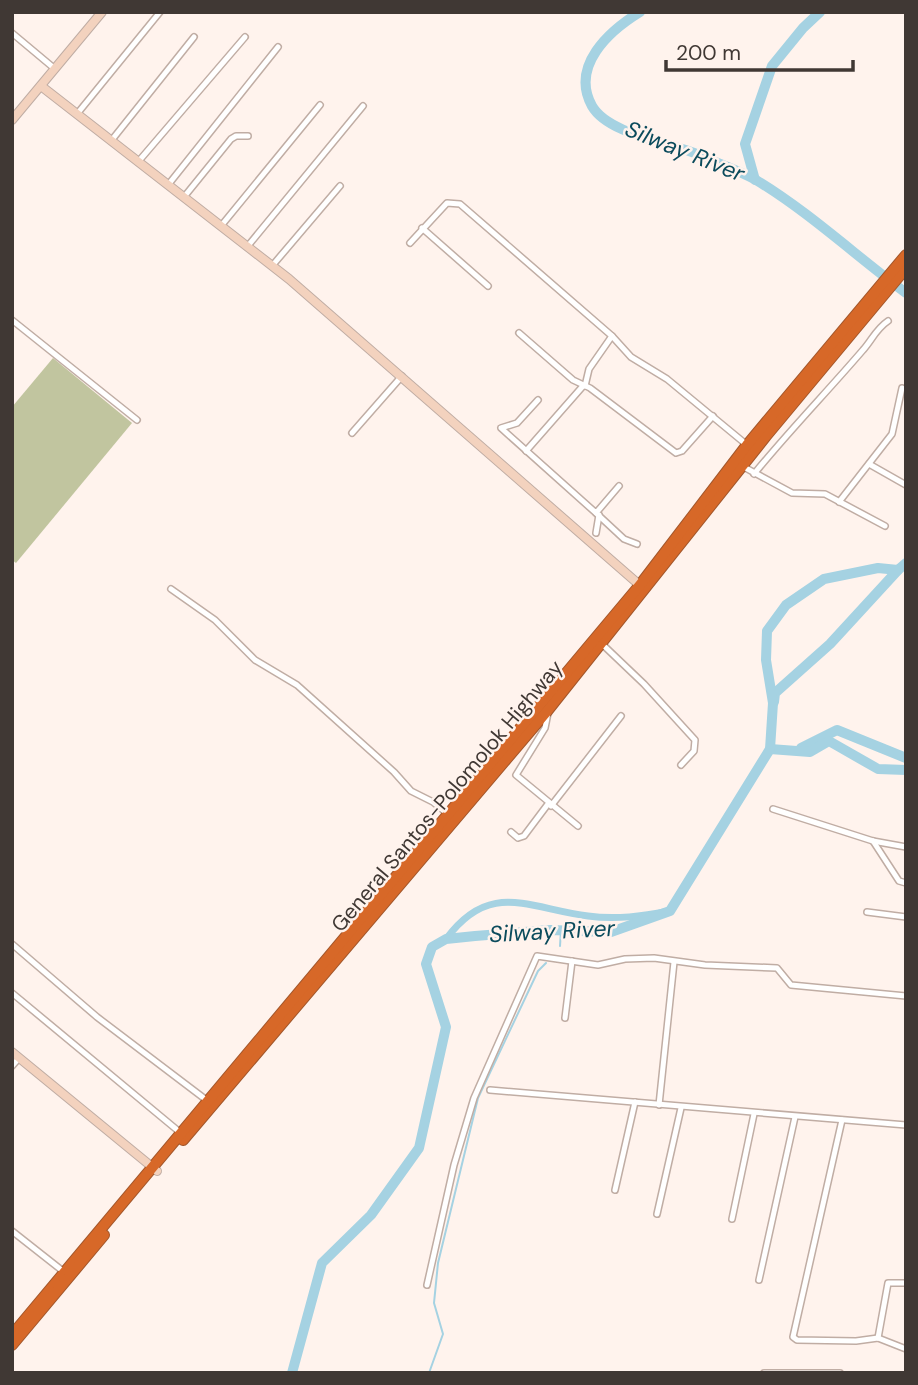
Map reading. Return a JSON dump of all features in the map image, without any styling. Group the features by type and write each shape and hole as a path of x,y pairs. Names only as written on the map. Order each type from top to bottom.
{"highway":[{"path":"12,1345 448,814 643,588 747,445 905,260"},
{"name":"General Santos-Polomolok Highway","path":"210,1103 548,710 877,294"},
{"path":"12,1335 155,1170"}],"street":[{"path":"12,120 102,12"},
{"path":"77,114 160,12"},
{"path":"12,33 55,69"},
{"path":"111,141 194,37"},
{"path":"138,162 245,37"},
{"path":"168,185 278,47"},
{"path":"41,86 272,266 402,376 643,588"},
{"path":"221,226 320,105"},
{"path":"247,247 363,106"},
{"path":"184,197 231,139 236,135 248,136"},
{"path":"272,266 340,186"},
{"path":"410,243 447,203 460,204 612,336 631,357 667,379 747,445"},
{"path":"422,228 488,286"},
{"path":"12,320 137,419"},
{"path":"754,474 797,420 888,321"},
{"path":"519,333 557,368 676,453 681,452 713,416"},
{"path":"526,451 584,386 589,369 612,336"},
{"path":"352,433 402,376"},
{"path":"839,502 892,434 902,408 902,388"},
{"path":"538,400 517,422 498,426 624,538 637,544"},
{"path":"869,464 906,485"},
{"path":"742,466 792,493 817,493 885,526"},
{"path":"596,533 598,514 619,486"},
{"path":"171,589 215,620 261,664 298,685 399,776 411,791 448,814"},
{"path":"601,643 644,684 695,740 694,751 681,765"},
{"path":"548,710 545,728 516,775 549,805 578,826"},
{"path":"511,832 518,838 524,836 621,716"},
{"path":"773,809 873,841 906,847"},
{"path":"873,841 900,881 906,883"},
{"path":"867,912 906,917"},
{"path":"12,944 97,1017 210,1103"},
{"path":"427,1285 451,1178 474,1098 534,959 545,956 598,965 636,958 777,968 791,985 906,996"},
{"path":"565,1018 572,961"},
{"path":"659,1105 674,962"},
{"path":"12,993 183,1135"},
{"path":"12,1066 16,1055 155,1170"},
{"path":"490,1090 906,1125"},
{"path":"615,1190 635,1102"},
{"path":"657,1214 681,1108"},
{"path":"732,1219 754,1114"},
{"path":"759,1280 794,1117"},
{"path":"842,1120 793,1337 797,1340 856,1341 878,1338 906,1349"},
{"path":"12,1231 64,1272"},
{"path":"878,1338 888,1283 906,1283"},
{"path":"764,1373 840,1373"}],"green space":[{"path":"53,358 132,423 16,563 12,560 12,407"}],"waterway":[{"name":"Silway River","path":"640,12 605,40 589,64 586,91 600,116 625,130 697,154 756,180 814,220 906,293"},
{"path":"755,180 745,144 772,66 820,12"},
{"name":"Silway River","path":"292,1373 322,1263 371,1215 419,1148 446,1027 426,964 432,947 446,939 475,936 550,930 611,932 670,911 770,749 773,703 766,660 767,631 786,605 824,579 878,568 898,570 906,563"},
{"path":"774,702 775,693 830,644 898,570"},
{"path":"801,748 837,730 906,758"},
{"path":"770,749 810,752 829,741 878,769 906,770"},
{"path":"446,939 462,921 478,909 494,904 528,904 609,918 670,911"},
{"path":"560,946 561,930"},
{"path":"429,1373 443,1334 434,1303 438,1263 478,1098 538,971 546,963"}]}
